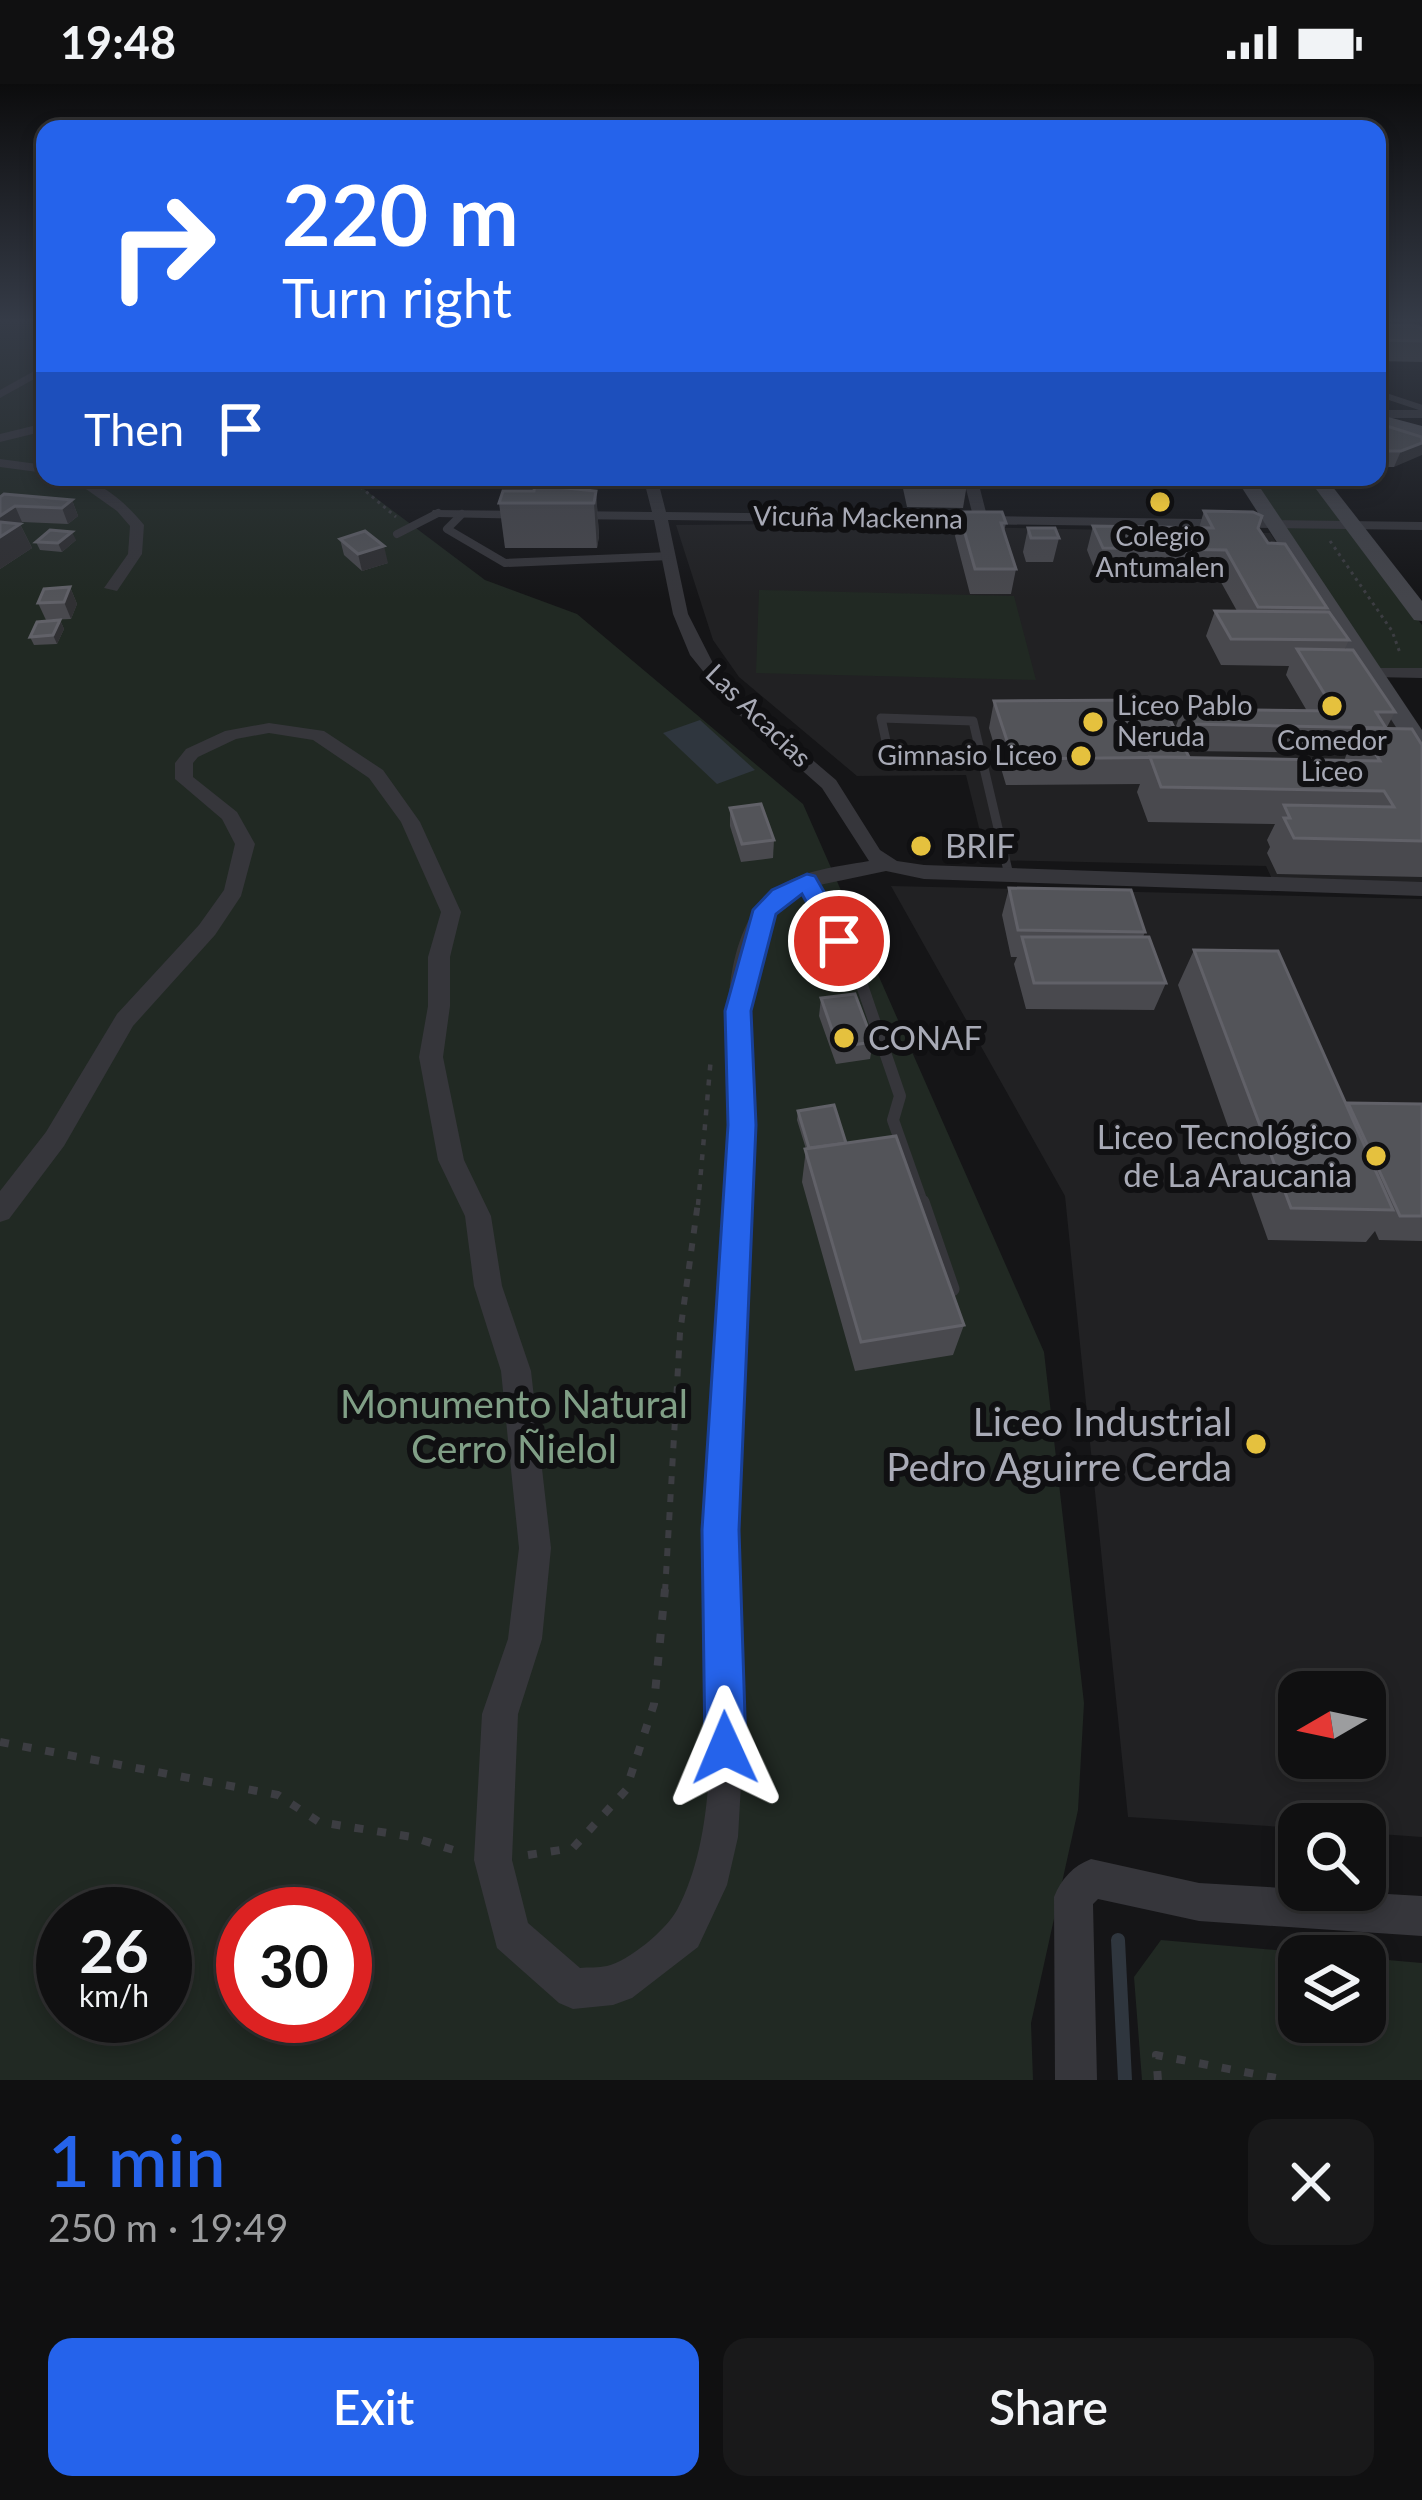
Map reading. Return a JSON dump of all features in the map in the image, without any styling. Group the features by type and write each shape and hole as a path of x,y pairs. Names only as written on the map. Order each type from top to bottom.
{"main road":[{"path":"1386,419 1422,432"},
{"path":"1386,432 1422,442"},
{"path":"1250,486 1422,749"},
{"path":"1323,486 1422,614"}],"street":[{"path":"0,438 36,429"},
{"path":"0,463 36,468"},
{"path":"93,486 137,525 135,554 112,588"},
{"name":"Las Acacias","path":"653,486 686,631 698,657 729,694 830,784 854,816 874,856 888,864"},
{"path":"972,486 981,520"},
{"name":"Vicuña Mackenna","path":"438,514 1422,526"},
{"path":"1372,672 1422,673"},
{"path":"0,1211 55,1139 125,1020 207,930 234,891 245,844 230,816 184,779 184,763 191,753 231,735 292,728 318,735 376,774 410,822 451,912 439,957 439,1006 431,1057 451,1160 478,1216 488,1286 516,1371 535,1548 525,1639 500,1714 493,1860 511,1934 573,1989 620,1984 687,1932 716,1860 725,1748 720,1530 742,1125 738,1011 765,910 807,881 888,864 907,871 1422,889"},
{"path":"1076,2080 1073,1897 1091,1878 1198,1902 1422,1916"}],"lane":[{"path":"397,534 438,514"},
{"path":"462,514 447,529 505,563 670,556"},
{"path":"980,752 888,750 881,718 973,721 1009,875"},
{"path":"807,881 824,920 854,962 899,1096 892,1120 952,1288"}],"path":[{"path":"360,486 410,529"},
{"path":"1323,532 1392,632 1402,658 1409,658"},
{"path":"1158,2080 1156,2056 1286,2080"}],"shaded area":[{"name":"Liceo Pablo Neruda","path":"676,525 1270,533 1422,767 1422,884 1272,879 1266,866 987,860 966,775 857,776 739,677 713,640"},
{"path":"700,720 755,770 717,784 663,733"},
{"name":"Liceo Industrial Pedro Aguirre Cerda","path":"891,886 1422,899 1422,1837 1386,1834 1386,1803 1278,1803 1278,1827 1128,1817 1065,1196"}],"green space":[{"name":"Monumento Natural Cerro Ñielol","path":"0,413 36,413 36,486 360,486 485,580 577,614 803,804 1044,1352 1084,1703 1078,1810 1031,2023 1033,2080 0,2080"},
{"path":"1255,486 1318,486 1346,522 1278,521"},
{"path":"1284,527 1348,527 1422,625 1422,669 1378,668"},
{"path":"759,590 1014,596 1036,680 756,673"},
{"path":"1161,1940 1278,1950 1278,2043 1386,2043 1386,1960 1422,1963 1422,2080 1142,2080 1134,1977"}],"building":[{"path":"1386,426 1422,437 1422,443 1386,451"},
{"path":"535,486 545,486 596,491 594,503 499,503 503,491 534,491"},
{"path":"4,494 72,500 62,508 15,506 0,516"},
{"path":"1204,511 1262,516 1258,528 1268,543 1285,544 1327,608 1258,607 1226,550 1103,548 1093,526 1213,528"},
{"path":"959,512 1002,512 1016,569 975,569"},
{"path":"0,522 20,524 0,537"},
{"path":"1028,528 1055,528 1059,538 1031,538"},
{"path":"50,530 72,532 58,543 36,542"},
{"path":"365,531 384,546 358,554 340,539"},
{"path":"70,587 64,602 38,603 44,589"},
{"path":"1215,611 1329,612 1349,640 1231,639"},
{"path":"60,620 53,635 30,637 37,622"},
{"path":"1297,649 1353,650 1395,712 1376,712 1386,728 1189,724 1182,709 1335,711"},
{"path":"1160,700 1189,757 1013,759 994,701"},
{"path":"1360,728 1412,729 1422,745 1422,841 1294,838 1284,818 1290,818 1284,805 1394,807 1384,791 1161,787 1150,757 1380,761"},
{"path":"761,804 774,840 742,844 730,808"},
{"path":"1009,888 1131,890 1145,932 1018,930"},
{"path":"838,894 842,905 830,907 825,895"},
{"path":"1022,937 1149,937 1166,983 1034,983"},
{"path":"1194,950 1278,951 1393,1210 1291,1208"},
{"path":"855,994 873,1042 838,1047 821,998"},
{"path":"1348,1103 1422,1104 1422,1216 1400,1216"},
{"path":"834,1105 846,1143 809,1148 798,1111"},
{"path":"896,1136 964,1325 861,1342 805,1149"}],"waterway":[{"path":"1118,1940 1125,2080"}],"place":[{"name":"Colegio Antumalen","path":"1160,502"},
{"name":"Comedor Liceo","path":"1332,706"},
{"name":"Liceo Pablo Neruda","path":"1093,722"},
{"name":"Gimnasio Liceo","path":"1081,756"},
{"name":"BRIF","path":"921,846"},
{"name":"CONAF","path":"844,1038"},
{"name":"Liceo Tecnológico de La Araucania","path":"1376,1156"},
{"name":"Liceo Industrial Pedro Aguirre Cerda","path":"1256,1444"}],"route":[{"path":"725,1748 720,1530 742,1125 738,1011 759,926 765,910 781,895 807,881 839,941"}]}
